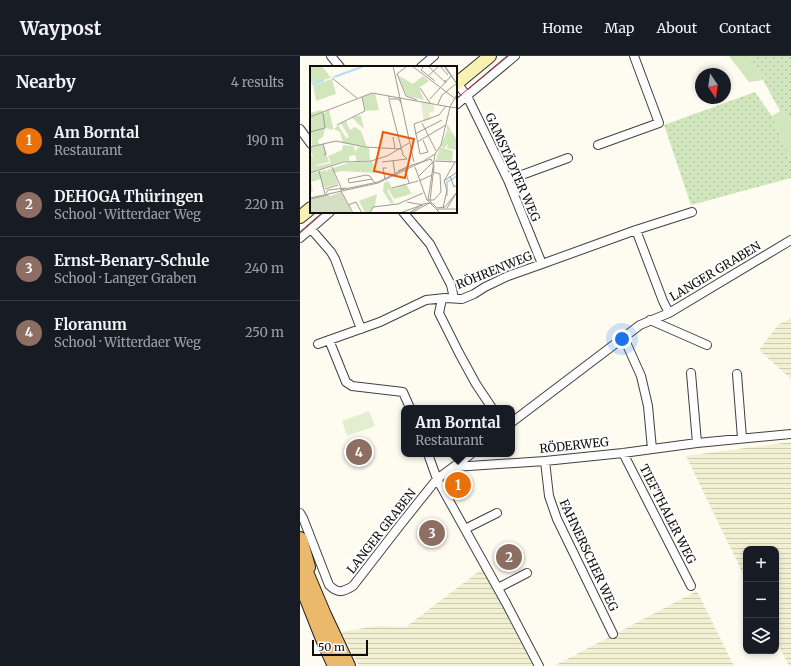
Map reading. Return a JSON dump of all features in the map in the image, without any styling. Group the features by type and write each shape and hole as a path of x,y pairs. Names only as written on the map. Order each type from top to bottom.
{"highway":[{"path":"300,539 307,595"},
{"path":"300,558 307,595 324,615 348,666"},
{"path":"300,581 307,595 325,644 336,666"}],"main road":[{"path":"457,83 490,56"},
{"path":"300,207 310,201"},
{"path":"300,217 310,209"}],"street":[{"path":"331,56 339,66"},
{"path":"422,66 433,56"},
{"path":"457,104 515,56"},
{"path":"598,145 659,123 634,56"},
{"name":"GAMSTÄDTER WEG","path":"457,85 467,96 508,180 542,264"},
{"path":"300,129 310,143"},
{"path":"508,180 568,158"},
{"name":"RÖHRENWEG","path":"318,344 380,322 426,300 454,298 462,299 508,276 636,230 692,212"},
{"path":"300,238 329,213"},
{"path":"404,213 430,244 451,285 454,298"},
{"path":"310,229 331,252 335,259 361,329"},
{"path":"636,230 662,301 669,313"},
{"name":"LANGER GRABEN","path":"515,420 640,325 669,313 791,240"},
{"path":"442,299 439,313 476,384 490,405"},
{"path":"650,320 707,345"},
{"path":"624,338 641,376 648,406 652,449"},
{"path":"329,340 346,382 352,386 403,392 409,405"},
{"path":"691,373 697,443"},
{"path":"737,374 742,438"},
{"name":"RÖDERWEG","path":"454,467 545,461 742,438 791,434"},
{"name":"TIEFTHALER WEG","path":"623,453 691,586"},
{"path":"429,457 437,479 498,588 539,666"},
{"name":"LANGER GRABEN","path":"300,513 329,585 338,591 346,590 353,586 437,479 467,457"},
{"name":"FAHNERSCHER WEG","path":"545,461 549,496 557,519 613,634"},
{"path":"465,529 498,513"},
{"path":"498,588 526,573"}],"shaded area":[{"path":"791,318 791,379 759,350 778,325"},
{"path":"791,442 791,666 789,666 779,646 779,546 743,546 743,574 686,456"},
{"path":"482,569 535,666 359,666 341,632 376,626 406,627"},
{"path":"697,591 734,666 554,666"}],"green space":[{"path":"729,56 750,56 763,80 749,82"},
{"path":"750,56 791,56 791,120 780,111"},
{"path":"755,92 772,116 791,161 791,178 691,205 664,125 722,104 731,104 731,101"},
{"path":"780,111 791,120 791,161 772,116"},
{"path":"369,411 375,426 347,436 342,421"}],"tram line":[{"path":"457,98 507,56"},
{"path":"300,233 323,213"}],"place":[{"name":"Floranum","path":"359,452"},
{"name":"Am Borntal","path":"458,485"},
{"name":"Ernst-Benary-Schule","path":"432,533"},
{"name":"DEHOGA Thüringen","path":"509,557"}]}
